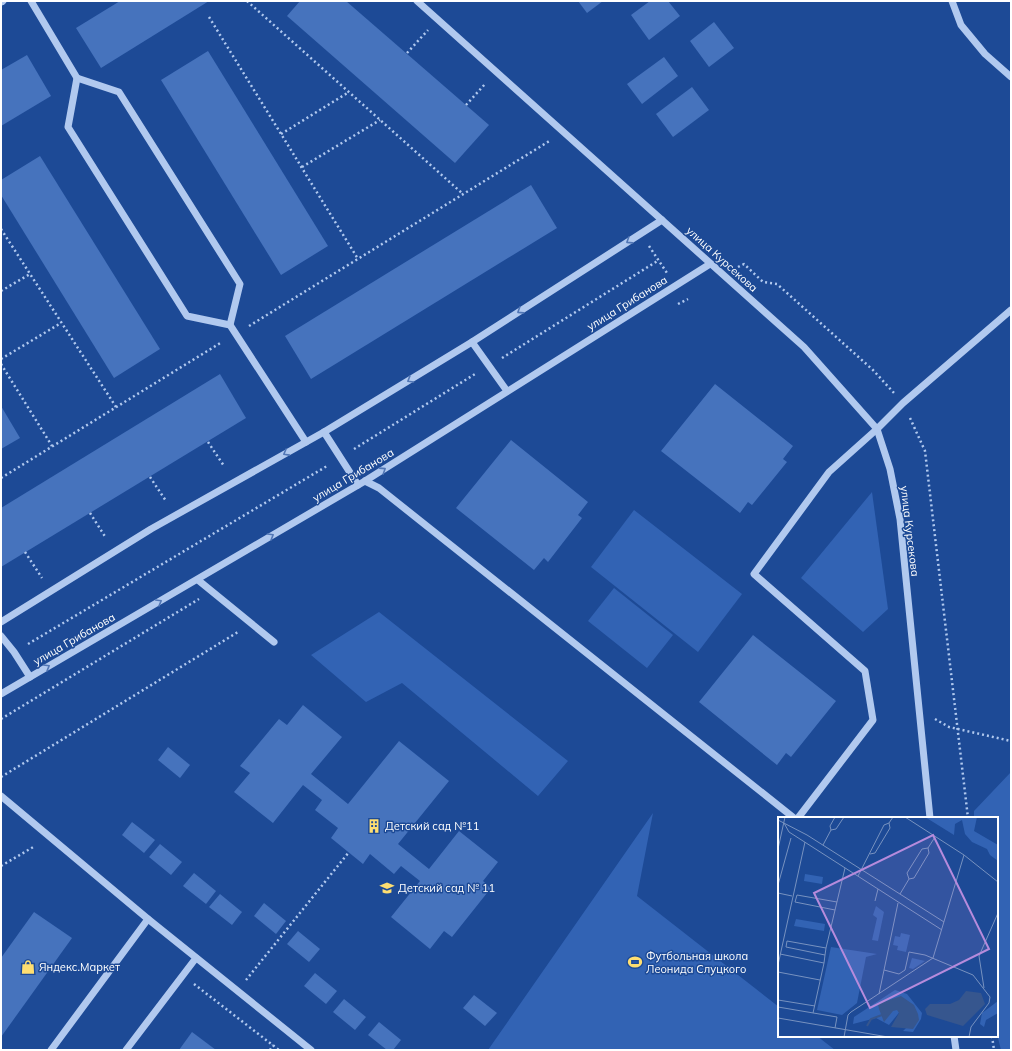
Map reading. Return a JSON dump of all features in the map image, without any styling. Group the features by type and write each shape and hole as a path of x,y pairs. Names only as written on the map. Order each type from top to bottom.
{"street":[{"path":"31,1 77,78 120,92 240,284 230,325"},
{"name":"улица Курсекова","path":"417,1 804,347 877,429 890,469 900,519 930,817"},
{"path":"952,1 961,25 985,54 1011,77"},
{"path":"77,78 68,127 187,316 230,325 306,442"},
{"path":"1,622 150,528 324,432 472,342 662,220"},
{"name":"улица Грибанова","path":"1,694 365,481 710,264"},
{"path":"799,817 873,720 865,670 754,574 829,472 877,429 903,403 1011,310"},
{"path":"472,342 507,391"},
{"path":"324,432 358,485"},
{"path":"365,481 379,488 793,817"},
{"path":"198,580 274,642"},
{"path":"1,636 14,652 30,677"},
{"path":"1,796 148,920 311,1050"},
{"path":"51,1050 148,920"},
{"path":"126,1050 196,958"},
{"path":"954,1037 956,1050"}],"path":[{"path":"248,1 463,194"},
{"path":"209,17 358,259"},
{"path":"407,53 437,20"},
{"path":"466,104 497,73"},
{"path":"281,134 349,92"},
{"path":"302,167 380,120"},
{"path":"1,478 563,133"},
{"path":"1,229 116,407"},
{"path":"1,292 30,274"},
{"path":"1,359 61,323"},
{"path":"1,364 52,446"},
{"path":"208,442 224,466"},
{"path":"150,476 166,501"},
{"path":"90,513 106,538"},
{"path":"25,552 42,578"},
{"path":"1,777 251,624"},
{"path":"918,708 949,727 1011,741"},
{"path":"1,866 35,846"},
{"path":"246,980 349,852"},
{"path":"183,976 279,1050"},
{"path":"992,1037 994,1050"},
{"path":"270,1050 273,1045"}],"shaded area":[{"path":"872,492 888,609 863,632 801,578"},
{"path":"634,510 742,594 698,652 591,567"},
{"path":"614,588 673,635 647,668 588,621"},
{"path":"379,612 568,761 538,796 402,683 366,702 311,655"},
{"path":"1011,772 1011,1050 1001,1050 998,1037 998,817 974,817 974,811"},
{"name":"Футбольная школа Леонида Слуцкого","path":"653,813 637,896 778,1006 778,1037 818,1037 835,1050 488,1050"}],"building":[{"path":"120,1 209,1 101,68 76,28"},
{"path":"300,1 346,1 489,125 455,163 287,16"},
{"path":"578,1 603,1 587,13"},
{"path":"650,1 668,1 680,16 649,40 631,15"},
{"path":"714,22 734,48 709,67 690,41"},
{"path":"208,51 328,246 281,275 161,80"},
{"path":"27,55 51,96 1,126 1,70"},
{"path":"664,57 678,76 642,104 627,84"},
{"path":"692,87 709,110 673,137 656,114"},
{"path":"40,156 160,349 114,378 1,195 1,180"},
{"path":"531,185 557,228 311,379 285,336"},
{"path":"220,374 246,418 1,567 1,508"},
{"path":"715,384 793,446 783,459 787,462 752,505 748,502 740,513 661,451"},
{"path":"1,406 20,438 1,449"},
{"path":"511,440 588,502 578,515 582,518 548,562 544,558 534,570 456,508"},
{"path":"753,635 836,701 791,757 786,753 777,765 699,702"},
{"name":"Детский сад №11","path":"303,705 342,737 311,774 348,804 399,741 449,781 398,844 429,869 459,831 498,862 483,881 491,888 452,937 444,931 430,949 391,917 420,881 401,866 394,874 370,854 363,864 331,838 338,828 315,810 322,800 303,785 273,823 234,792 250,773 240,766 279,719 287,725"},
{"path":"168,747 190,765 180,778 158,760"},
{"path":"132,822 155,840 144,853 122,835"},
{"path":"160,844 182,862 171,875 149,857"},
{"path":"194,873 216,891 206,904 183,886"},
{"path":"220,894 242,912 232,925 209,907"},
{"path":"264,903 286,921 276,934 254,916"},
{"path":"34,912 72,938 1,1037 1,958"},
{"path":"298,931 320,949 309,962 287,944"},
{"path":"315,973 337,991 326,1004 304,986"},
{"path":"474,995 497,1013 485,1026 463,1008"},
{"path":"344,999 366,1017 355,1030 333,1012"},
{"path":"379,1022 401,1040 393,1050 387,1050 368,1035"},
{"path":"192,1032 216,1050 179,1050"}],"place":[{"name":"Детский сад №11","path":"374,826"},
{"name":"Детский сад № 11","path":"387,888"},
{"name":"Футбольная школа Леонида Слуцкого","path":"635,962"},
{"name":"Яндекс.Маркет","path":"28,967"}]}
